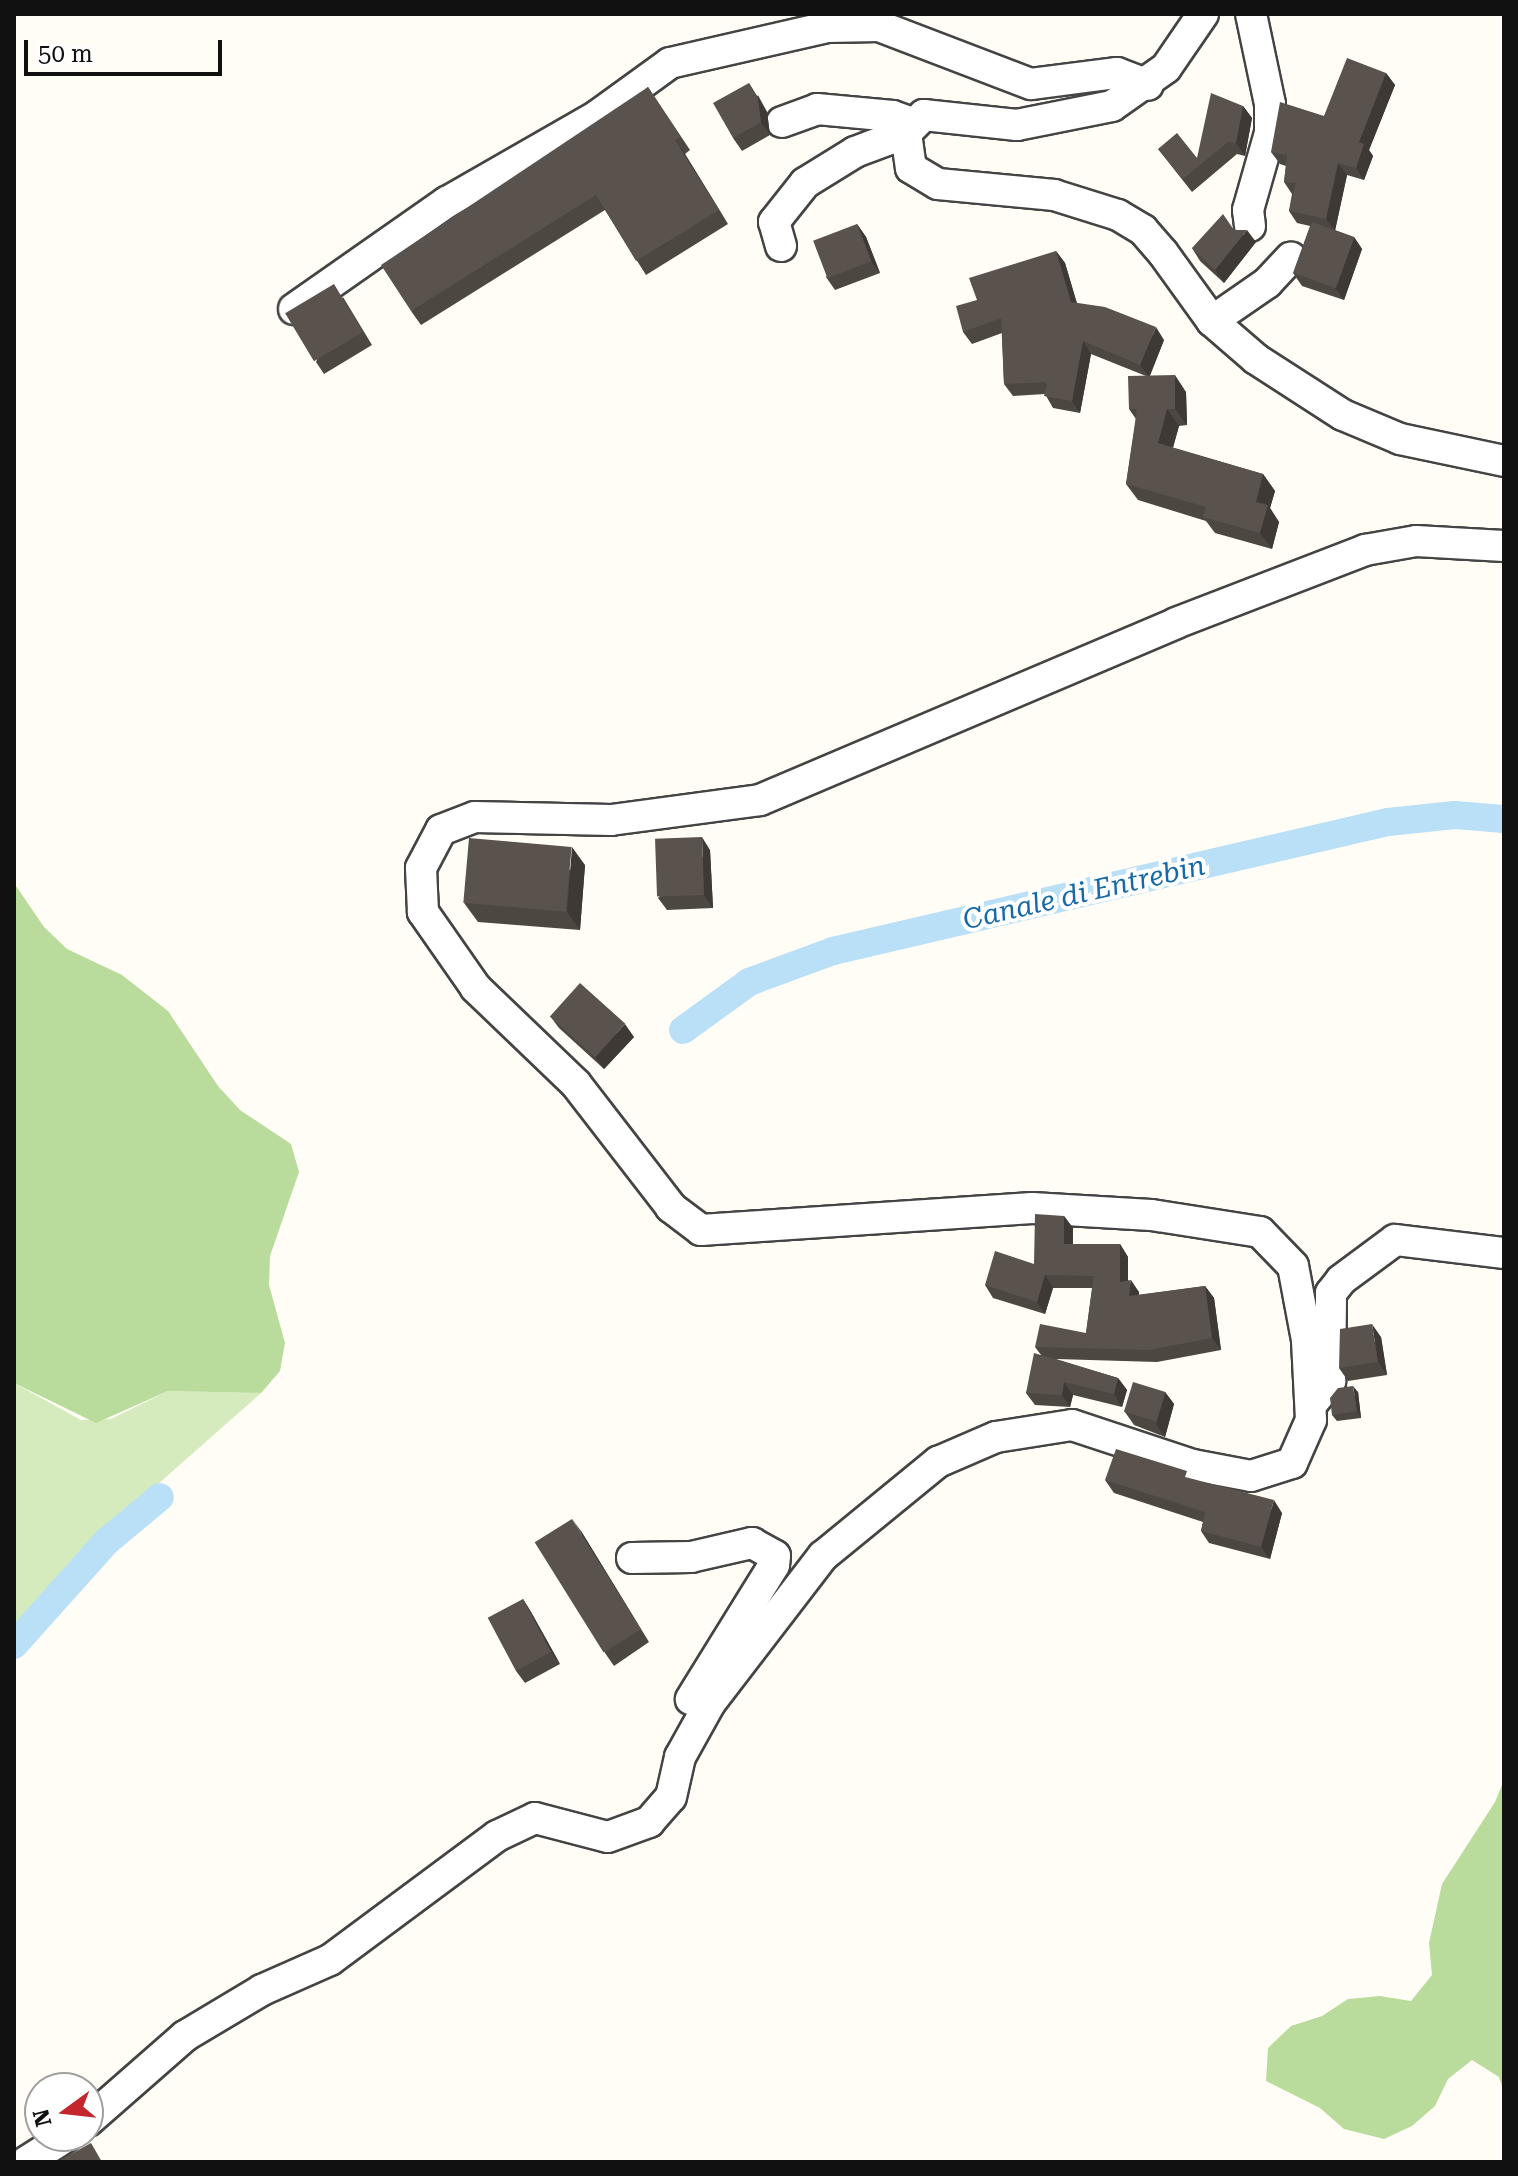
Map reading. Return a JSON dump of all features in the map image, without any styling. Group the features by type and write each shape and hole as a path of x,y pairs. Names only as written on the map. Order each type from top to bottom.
{"street":[{"path":"781,246 774,222 805,183 855,152 908,133 937,114 1017,125 1056,121 1112,106 1148,85 1179,51 1203,14"},
{"path":"1250,226 1248,210 1270,119 1268,80 1251,14"},
{"path":"294,309 447,202 597,116 670,63 827,27 879,26 1031,84 1117,73 1148,85"},
{"path":"782,122 817,109 893,116 908,133 911,168 938,184 1054,195 1118,215 1143,230 1212,321 1256,359 1343,415 1400,439 1504,461"},
{"path":"1212,321 1267,283 1291,257"},
{"path":"104,2107 185,2036 262,1990 330,1960 497,1836 535,1818 608,1837 649,1822 671,1797 680,1757 710,1703 823,1556 938,1462 996,1437 1072,1425 1193,1465 1251,1476 1292,1463 1311,1420 1307,1340 1293,1266 1260,1232 1151,1215 1032,1208 701,1230 671,1207 576,1084 476,988 423,912 421,868 441,830 475,817 611,820 760,800 1176,623 1365,550 1416,541 1504,546"},
{"path":"1311,1406 1330,1381 1331,1293 1341,1280 1395,1240 1504,1253"},
{"path":"632,1558 691,1557 752,1543 775,1556 774,1565 679,1718 665,1751 676,1777"}],"green space":[{"path":"14,883 44,927 67,949 122,975 168,1011 218,1086 240,1110 291,1144 299,1172 270,1256 269,1285 285,1343 280,1371 261,1393 168,1391 96,1423 14,1383"},
{"path":"14,1383 81,1420 111,1419 168,1391 261,1393 115,1522 14,1635"},
{"path":"1504,1780 1504,2092 1499,2077 1472,2060 1448,2079 1435,2106 1412,2126 1384,2139 1344,2129 1320,2108 1266,2081 1268,2048 1291,2026 1322,2016 1348,1999 1380,1996 1411,2001 1432,1975 1429,1943 1442,1884 1495,1802"}],"building":[{"path":"1347,58 1386,73 1359,142 1364,144 1356,168 1338,163 1326,219 1289,211 1296,183 1284,182 1287,155 1271,152 1280,102 1324,116"},
{"path":"749,83 758,99 761,122 733,138 713,103"},
{"path":"648,87 681,137 675,140 719,210 636,261 596,195 411,311 381,265"},
{"path":"1211,93 1243,106 1236,143 1228,142 1183,179 1158,149 1177,133 1197,158"},
{"path":"1223,214 1234,230 1247,230 1215,270 1192,248"},
{"path":"1312,222 1354,237 1336,288 1294,273"},
{"path":"857,224 871,261 827,278 813,241"},
{"path":"1056,251 1071,302 1105,307 1156,327 1140,365 1083,341 1072,401 1044,396 1047,382 1004,384 1001,318 963,332 956,306 977,300 969,278"},
{"path":"334,284 363,332 314,361 285,313"},
{"path":"1175,375 1175,409 1167,409 1158,443 1263,474 1256,502 1268,505 1260,533 1203,517 1206,507 1126,484 1137,409 1129,409 1128,376"},
{"path":"702,837 704,895 657,897 655,839"},
{"path":"469,838 572,847 566,912 463,903"},
{"path":"580,983 625,1024 595,1057 550,1016"},
{"path":"1035,1214 1064,1216 1064,1244 1120,1244 1120,1282 1131,1280 1129,1296 1205,1286 1212,1338 1149,1350 1035,1347 1040,1324 1086,1333 1094,1276 1045,1275 1037,1302 985,1285 995,1251 1034,1264"},
{"path":"1372,1324 1378,1362 1339,1368 1340,1329"},
{"path":"1034,1353 1118,1378 1114,1394 1064,1382 1062,1395 1026,1393"},
{"path":"1133,1382 1166,1392 1156,1422 1124,1412"},
{"path":"1353,1386 1357,1411 1332,1415 1330,1398 1338,1388"},
{"path":"1116,1449 1187,1471 1185,1477 1274,1500 1261,1547 1201,1531 1205,1512 1105,1480"},
{"path":"572,1519 641,1629 604,1653 535,1542"},
{"path":"523,1599 551,1652 516,1671 488,1618"},
{"path":"75,2152 96,2152 102,2162 57,2162"}],"waterway":[{"name":"Canale di Entrebin","path":"683,1030 749,982 833,951 1388,822 1455,815 1504,819"},
{"name":"Canale di Entrebin","path":"14,1645 106,1542 160,1497"}]}
